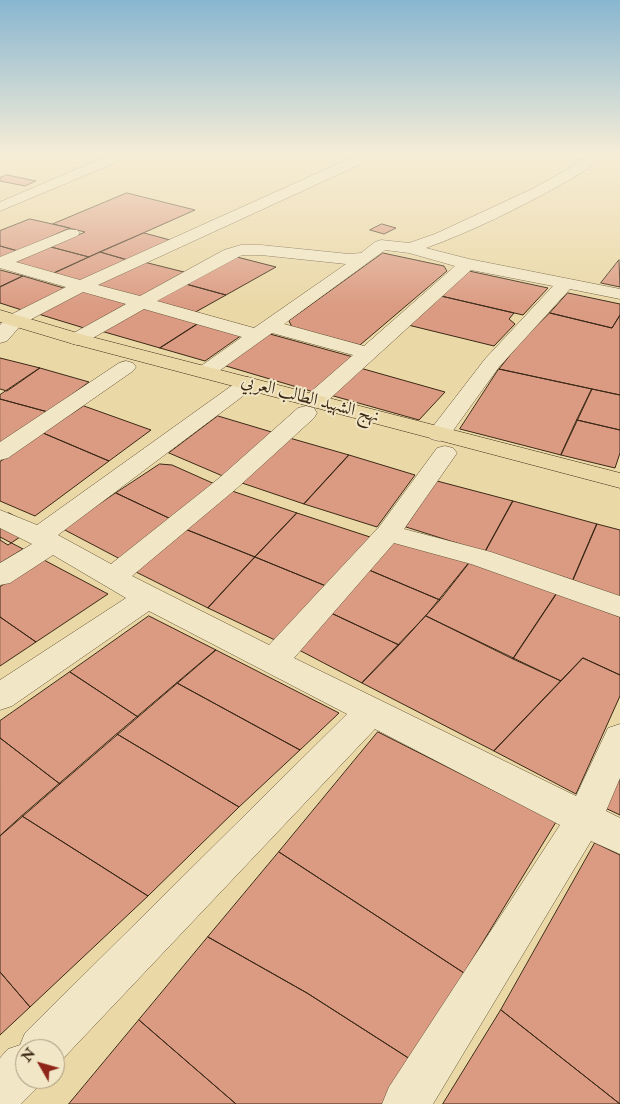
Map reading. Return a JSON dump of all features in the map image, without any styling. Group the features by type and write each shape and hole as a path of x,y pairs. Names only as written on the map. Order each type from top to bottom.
{"main road":[{"name":"نهج الشهيد الطالب العربي","path":"4,328 126,367 240,389 442,443 620,498"},
{"name":"نهج الشهيد الطالب العربي","path":"4,328 77,339 205,372 240,389"},
{"name":"نهج الشهيد الطالب العربي","path":"442,443 620,480"}],"street":[{"path":"4,328 81,286 260,205"},
{"path":"410,248 441,237 512,205"},
{"path":"0,263 72,233"},
{"path":"205,372 381,245 410,248 467,264 620,294"},
{"path":"77,339 230,253 241,250 280,251 337,260 365,258"},
{"path":"0,263 139,303 369,353"},
{"path":"112,578 227,484 467,264"},
{"path":"273,661 388,533 442,443 503,350 566,283"},
{"path":"0,454 126,367"},
{"path":"0,576 240,389"},
{"path":"0,518 46,539 148,598 620,837"},
{"path":"388,533 481,558 620,608"},
{"path":"0,697 148,598"},
{"path":"51,1039 372,710"},
{"path":"406,1104 584,818 620,738"},
{"path":"0,1091 15,1076"}],"building":[{"path":"100,205 173,205 195,210 89,257 51,247 85,232 53,224"},
{"path":"30,219 70,228 18,251 0,246 0,231"},
{"path":"382,224 396,228 384,234 370,230"},
{"path":"144,233 174,241 131,261 100,252"},
{"path":"0,246 18,251 0,259"},
{"path":"51,247 89,257 52,274 14,263"},
{"path":"100,252 131,261 83,283 52,274"},
{"path":"383,253 444,266 447,271 360,345 292,327 289,321"},
{"path":"233,256 276,267 226,295 182,283"},
{"path":"619,260 620,287 601,283"},
{"path":"144,262 184,272 136,299 93,287"},
{"path":"0,270 23,276 0,287"},
{"path":"469,271 548,288 523,315 441,296"},
{"path":"23,276 67,289 25,311 0,303 0,287"},
{"path":"182,283 226,295 192,314 148,302"},
{"path":"81,290 128,303 84,328 35,313"},
{"path":"568,293 620,304 620,315 612,328 550,313"},
{"path":"441,296 514,313 509,319 515,324 494,346 408,325"},
{"path":"142,307 199,323 160,348 101,331"},
{"path":"550,313 612,328 620,315 620,395 499,369 522,340"},
{"path":"199,323 242,335 205,361 160,348"},
{"path":"270,334 357,358 317,393 226,366"},
{"path":"0,358 40,368 7,391 0,389"},
{"path":"40,368 89,382 48,412 0,399 0,395"},
{"path":"360,368 445,392 419,420 330,395"},
{"path":"499,369 592,389 561,455 460,429"},
{"path":"592,389 620,395 620,430 577,420"},
{"path":"0,399 48,412 0,443"},
{"path":"84,406 151,430 109,461 43,433"},
{"path":"218,416 275,433 225,477 169,453"},
{"path":"577,420 620,430 620,453 615,468 561,455"},
{"path":"43,433 109,461 35,516 0,501 0,462"},
{"path":"286,437 349,455 304,504 236,481"},
{"path":"349,455 415,475 377,527 304,504"},
{"path":"160,464 172,465 217,485 173,520 116,493"},
{"path":"437,481 513,501 485,552 406,527"},
{"path":"229,490 297,513 255,557 185,529"},
{"path":"116,493 173,520 122,560 63,529"},
{"path":"513,501 597,524 573,580 485,552"},
{"path":"9,513 35,527 8,545 0,540 0,519"},
{"path":"297,513 370,537 326,586 255,557"},
{"path":"597,524 620,530 620,597 573,580"},
{"path":"185,529 255,557 208,608 136,572"},
{"path":"0,537 23,549 0,563"},
{"path":"395,541 469,563 440,600 369,570"},
{"path":"255,557 326,586 277,641 208,608"},
{"path":"44,560 108,594 36,642 0,617 0,587"},
{"path":"469,563 557,593 513,659 426,616"},
{"path":"369,570 440,600 399,645 331,613"},
{"path":"557,593 620,617 620,675 583,658 561,681 513,659"},
{"path":"331,613 399,645 362,683 299,650"},
{"path":"149,616 216,650 138,717 70,672"},
{"path":"426,616 561,681 494,751 362,683"},
{"path":"0,617 36,642 0,666"},
{"path":"216,650 339,713 300,750 177,683"},
{"path":"583,658 620,675 620,696 576,794 494,751"},
{"path":"70,672 138,717 60,784 0,738 0,721"},
{"path":"177,683 300,750 239,807 117,734"},
{"path":"378,732 556,822 464,973 279,852"},
{"path":"117,734 239,807 148,896 22,816"},
{"path":"0,738 60,784 0,836"},
{"path":"620,767 620,815 601,806"},
{"path":"22,816 148,896 30,1007 0,972 0,836"},
{"path":"595,843 620,855 620,1104 501,1010"},
{"path":"279,852 464,973 410,1059 307,993 208,937"},
{"path":"208,937 307,993 410,1059 383,1104 236,1104 139,1020"},
{"path":"0,972 30,1007 0,1035"},
{"path":"501,1010 620,1104 443,1104"},
{"path":"139,1020 236,1104 69,1104"}]}
